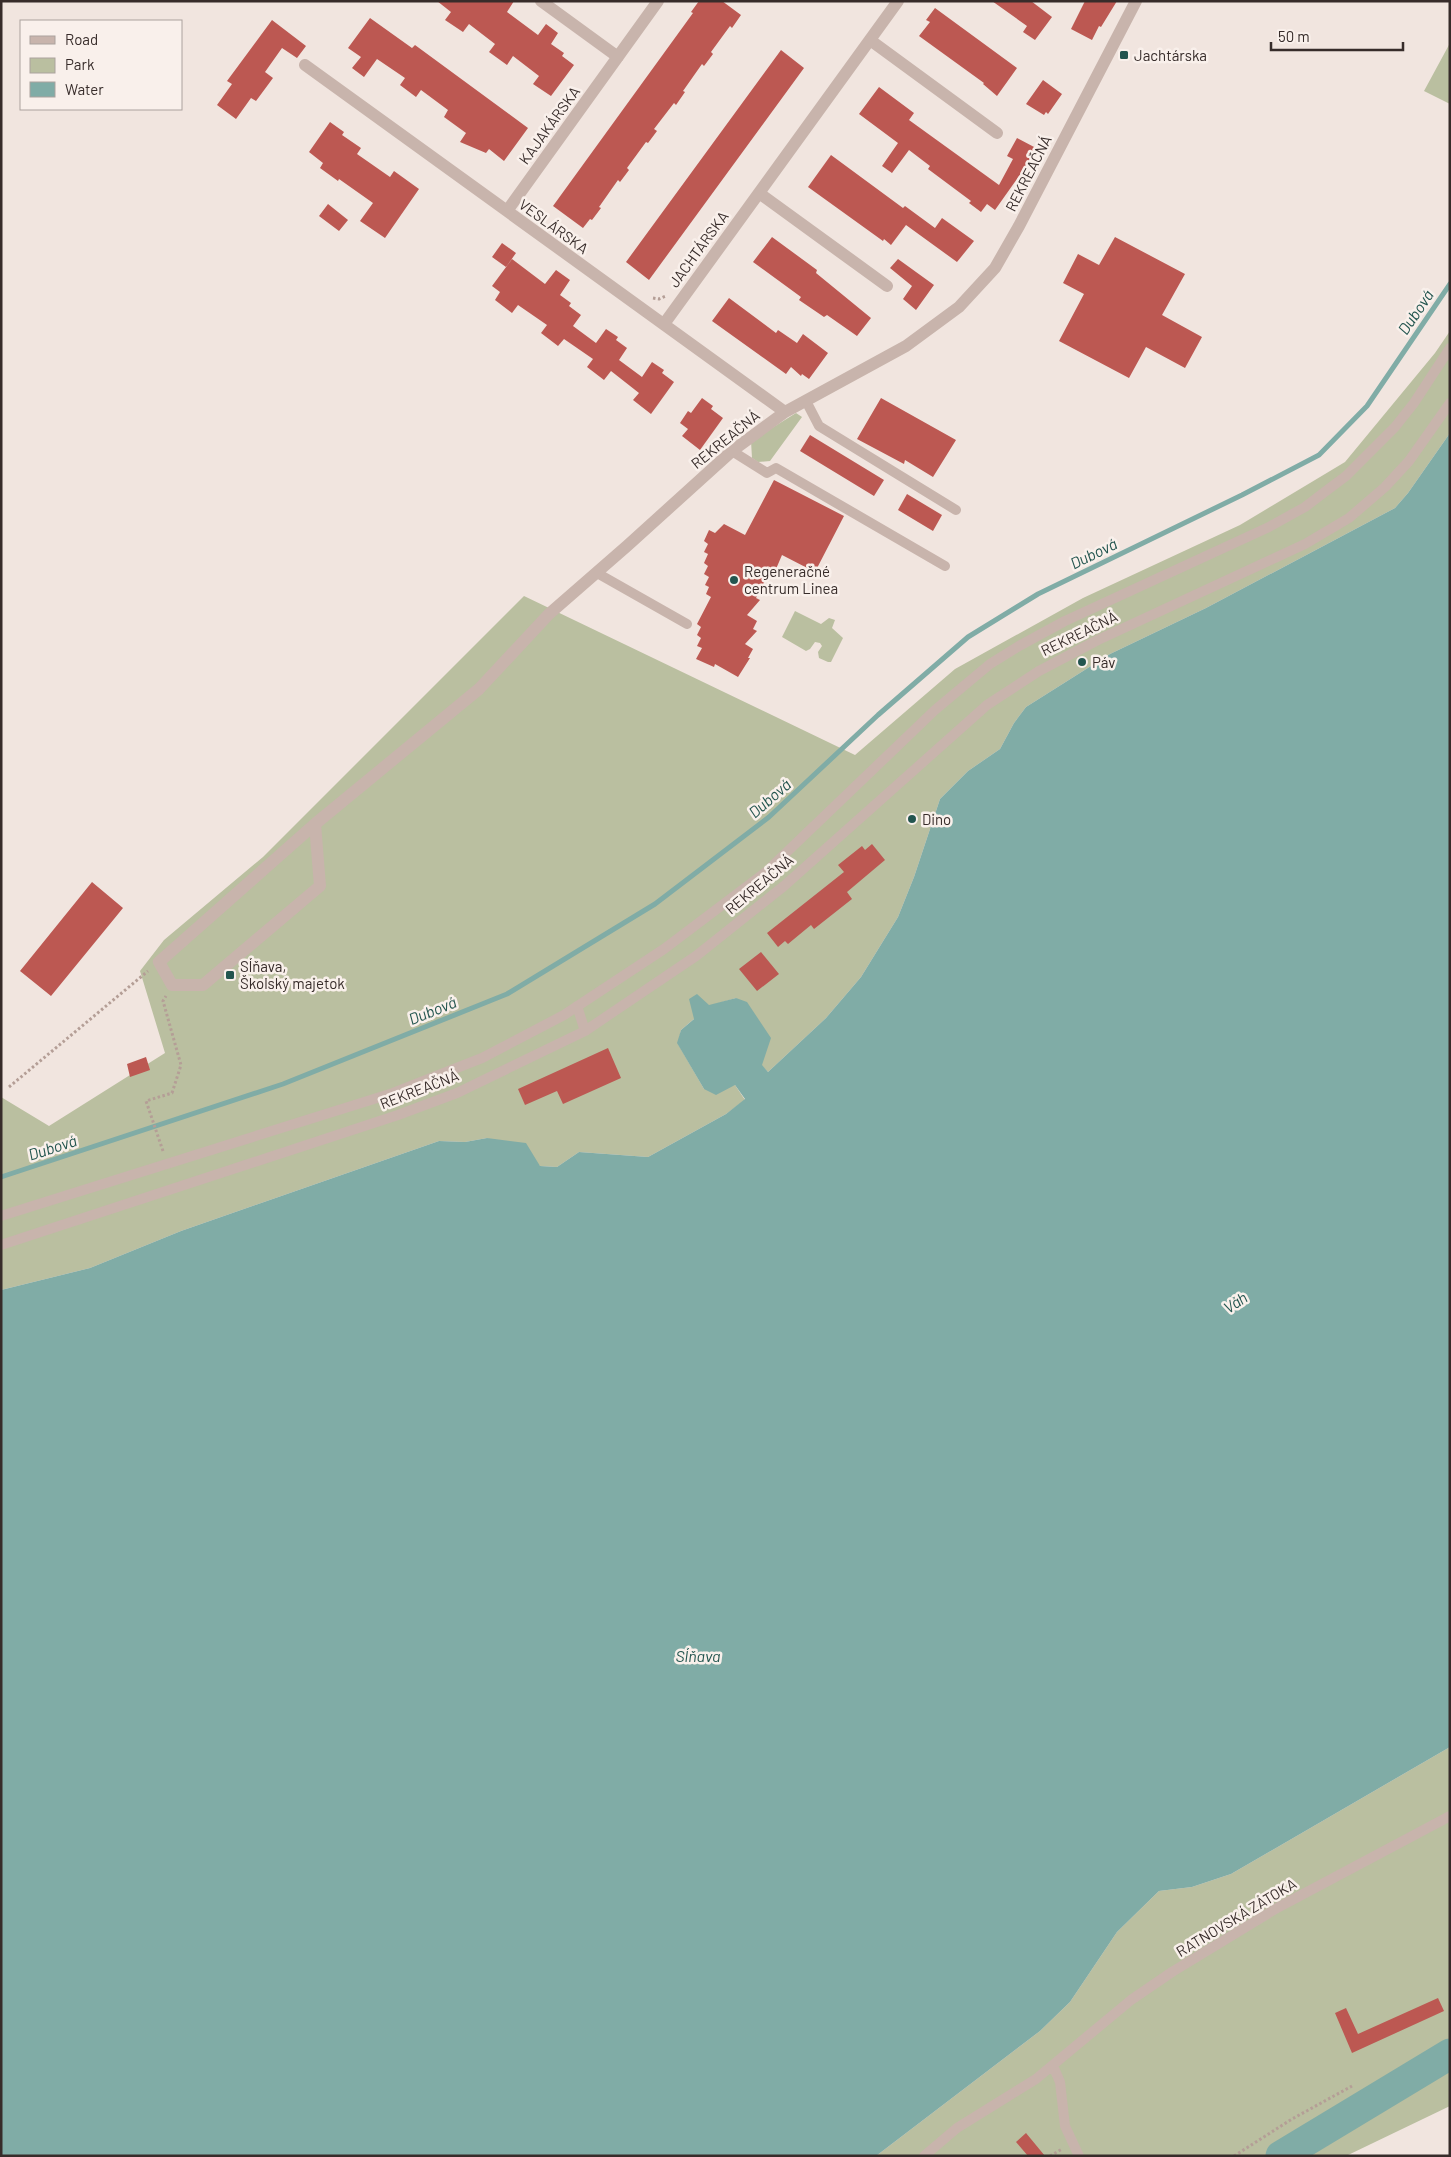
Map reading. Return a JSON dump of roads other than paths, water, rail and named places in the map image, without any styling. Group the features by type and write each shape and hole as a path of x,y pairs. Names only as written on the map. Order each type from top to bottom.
{"street":[{"path":"541,1 618,57"},
{"name":"KAJAKÁRSKA","path":"507,211 658,1"},
{"name":"JACHTÁRSKA","path":"664,324 898,1"},
{"name":"REKREAČNÁ","path":"315,824 320,886 204,985 172,985 159,962 315,824 479,689 549,614 732,451 785,412 906,346 959,307 995,268 1019,226 1136,1"},
{"path":"870,40 997,132"},
{"name":"VESLÁRSKA","path":"304,65 785,412"},
{"path":"759,193 887,286"}],"lane":[{"path":"1,1216 394,1093 482,1058 577,1006 664,948 766,872 935,710 990,664 1065,621 1269,527 1304,507 1346,476 1395,427 1414,403 1450,348"},
{"path":"806,401 820,426 956,510"},
{"name":"REKREAČNÁ","path":"1,1245 406,1112 457,1093 585,1031 696,956 784,886 987,705 1039,671 1098,640 1305,544 1349,518 1385,487 1409,461 1450,403"},
{"path":"732,451 767,473 776,468 945,566"},
{"path":"596,573 687,624"},
{"path":"577,1006 585,1031"},
{"name":"RATNOVSKÁ ZÁTOKA","path":"924,2156 957,2128 1036,2079 1131,2000 1172,1972 1277,1908 1450,1816"},
{"path":"1053,2066 1060,2082 1065,2126 1079,2156"}],"water":[{"name":"Sĺňava","path":"1450,433 1450,1747 1231,1874 1192,1887 1159,1891 1117,1932 1070,2002 1040,2031 876,2156 1,2156 1,1290 90,1268 181,1231 439,1141 465,1142 487,1138 526,1143 540,1166 557,1167 579,1152 648,1157 726,1114 745,1099 735,1085 716,1095 704,1089 677,1043 681,1030 694,1019 689,999 697,994 709,1005 736,998 747,1002 771,1038 762,1065 768,1072 826,1018 861,977 898,917 914,877 940,799 968,771 1000,749 1014,723 1026,707 1110,654 1206,608 1395,508 1408,493"}],"waterway":[{"name":"Dubová","path":"1,1177 283,1084 507,994 655,904 769,817 878,715 968,637 1038,594 1242,495 1319,455 1367,406 1450,284"},
{"path":"1281,2156 1450,2054"}],"place":[{"name":"Jachtárska","path":"1124,55"},
{"name":"Regeneračné centrum Linea","path":"734,580"},
{"name":"Páv","path":"1082,662"},
{"name":"Dino","path":"912,819"},
{"name":"Sĺňava, Školský majetok","path":"230,975"}],"water label":[{"name":"Váh","path":"1235,1302"}]}
